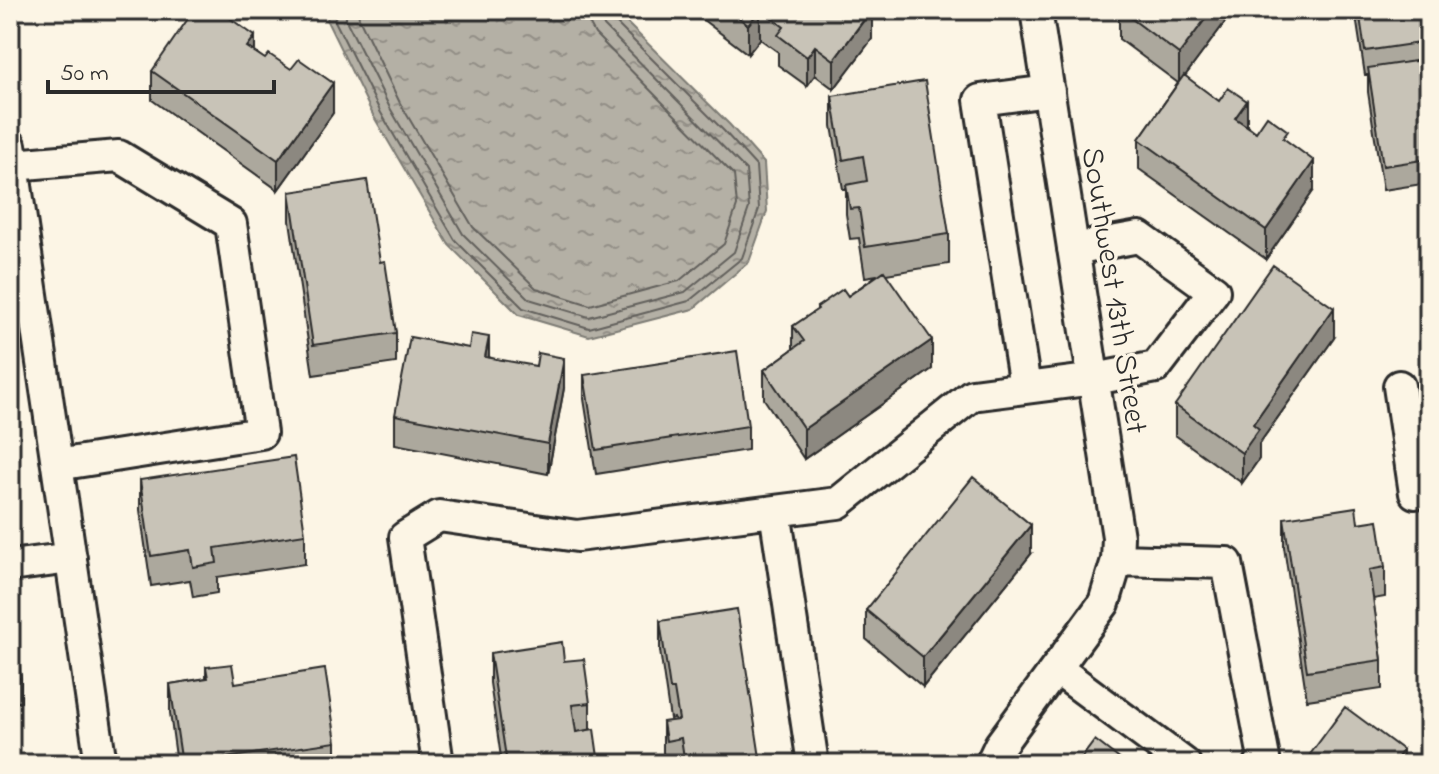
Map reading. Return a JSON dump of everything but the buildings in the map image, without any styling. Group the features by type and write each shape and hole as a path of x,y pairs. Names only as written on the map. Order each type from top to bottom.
{"street":[{"name":"Southwest 13th Street","path":"1036,10 1118,537 1115,571"},
{"path":"1025,387 980,100 1049,91"},
{"path":"57,465 261,433 231,224 119,156 12,155 17,239 57,465 101,764"},
{"path":"438,764 405,537 439,516 577,536 838,503 972,395 1095,379 1156,367 1214,291 1139,237 1073,249"},
{"path":"1399,386 1415,493 1429,491"},
{"path":"775,511 813,764"},
{"path":"10,566 71,558"},
{"path":"991,764 1000,745 1092,622 1115,571 1227,563 1264,758 1260,764"},
{"path":"1057,669 1185,764"}],"water":[{"path":"329,10 614,10 764,163 767,211 749,262 693,309 589,336 519,315 449,245 374,117 327,21"}]}
